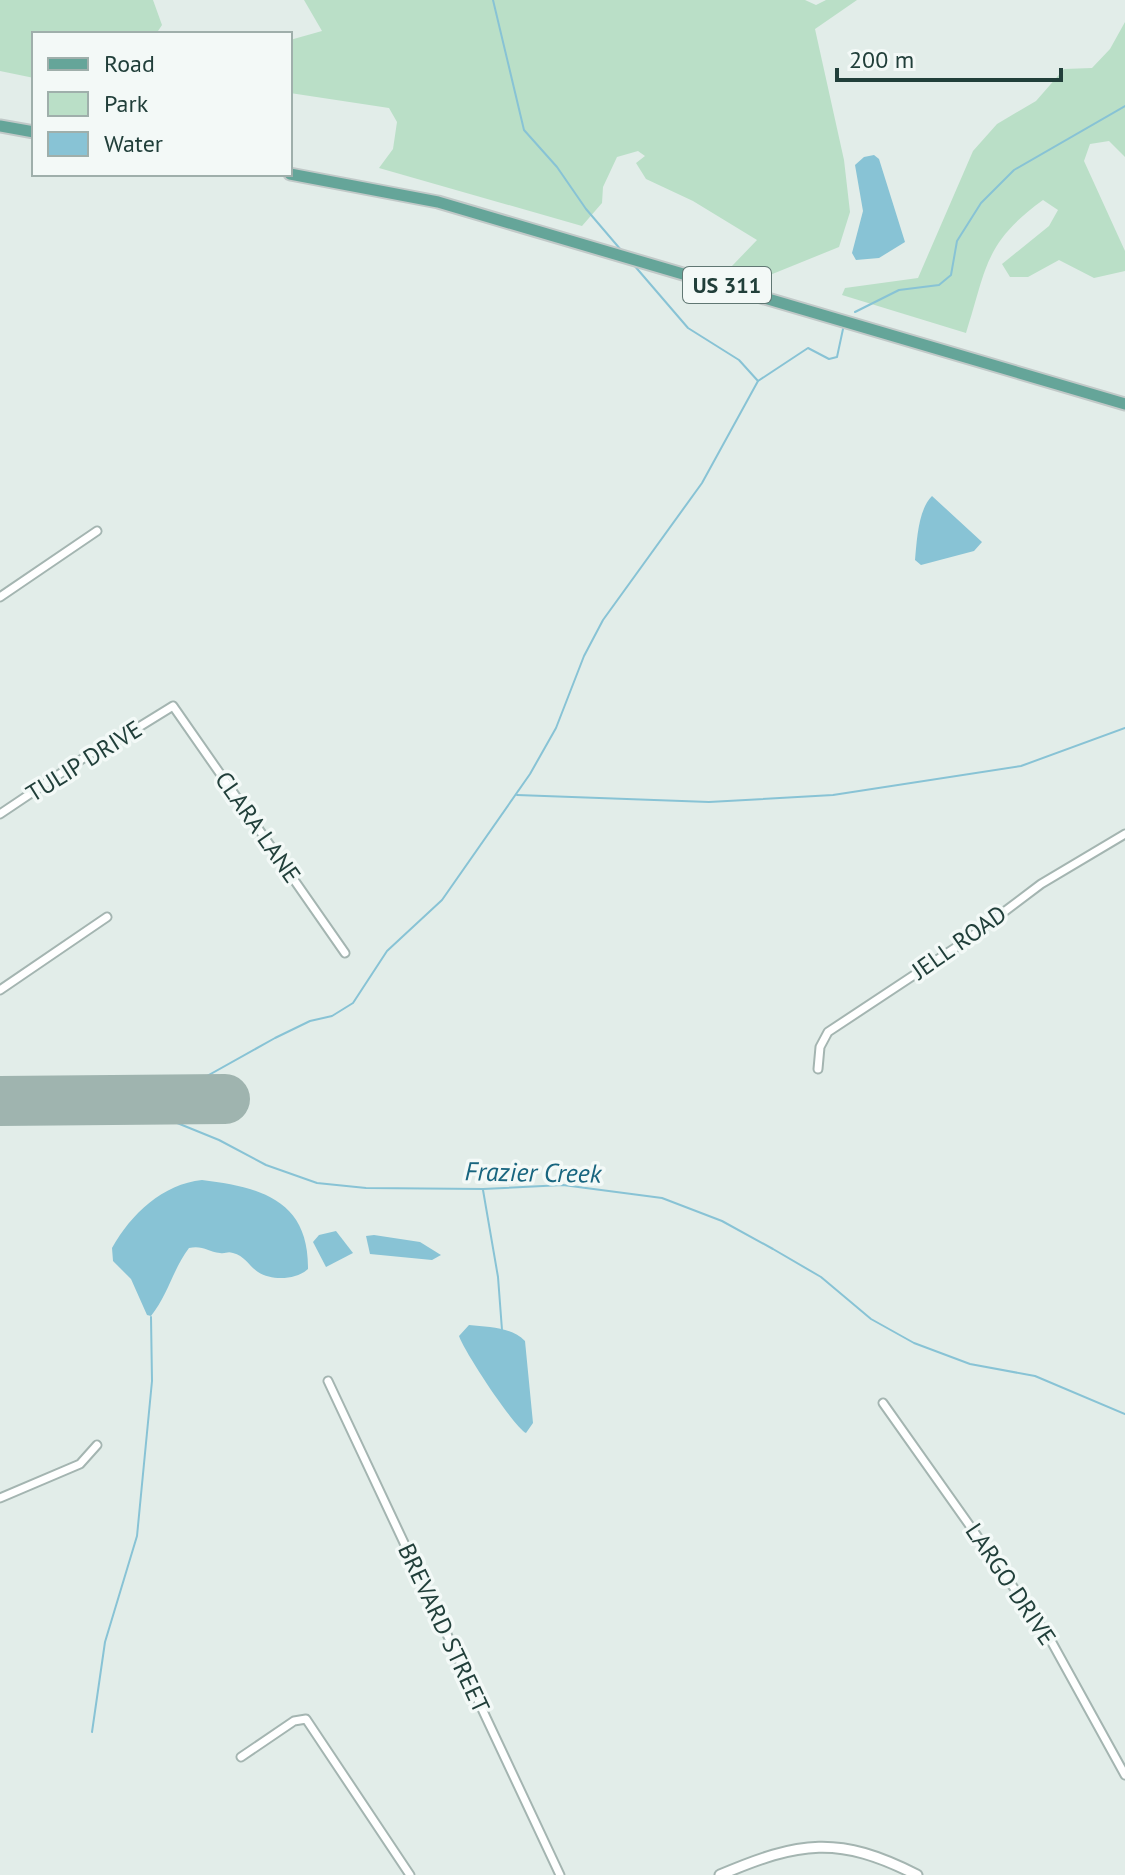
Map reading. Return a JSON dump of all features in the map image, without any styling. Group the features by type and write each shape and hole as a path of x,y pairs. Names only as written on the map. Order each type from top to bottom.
{"main road":[{"path":"0,126 32,132"},
{"name":"US 311","path":"292,174 438,202 1125,404"}],"street":[{"path":"0,597 97,531"},
{"name":"CLARA LANE","path":"168,709 173,706 345,953"},
{"name":"TULIP DRIVE","path":"0,814 94,751 113,743 168,709"},
{"name":"JELL ROAD","path":"818,1069 820,1047 828,1032 964,942 1041,884 1125,834"},
{"path":"0,990 107,917"},
{"name":"BREVARD STREET","path":"328,1381 560,1875"},
{"name":"LARGO DRIVE","path":"883,1403 1050,1639 1125,1775"},
{"path":"0,1498 80,1464 97,1445"},
{"path":"241,1757 294,1721 306,1719 321,1737 336,1766 410,1875"},
{"path":"720,1875 767,1855 813,1846 847,1847 887,1860 917,1875"}],"green space":[{"path":"0,0 153,0 162,25 157,32 32,32 32,78 0,71"},
{"path":"304,0 805,0 816,5 826,0 857,0 815,29 844,160 850,212 839,247 765,277 732,266 757,240 693,201 646,179 636,163 645,156 638,151 617,157 603,187 602,203 582,226 379,168 393,149 397,122 389,108 292,93 292,39 322,31"},
{"path":"1125,22 1125,157 1109,141 1090,144 1084,161 1125,251 1125,271 1094,278 1059,260 1028,277 1010,277 1002,264 1049,226 1058,210 1043,200 1024,215 998,244 984,273 966,333 842,295 845,288 918,278 973,151 997,124 1036,101 1064,69 1092,68 1110,49"}],"water":[{"path":"874,155 879,159 905,242 879,258 856,260 852,253 863,211 855,165 864,157"},
{"path":"932,496 982,542 974,551 921,565 915,560 918,535 921,517"},
{"path":"202,1180 243,1187 277,1201 290,1212 300,1227 308,1269 291,1277 270,1277 258,1272 237,1254 189,1248 157,1308 151,1316 147,1315 131,1279 113,1261 112,1248 129,1224 161,1194"},
{"path":"336,1231 353,1253 326,1267 313,1242 319,1235"},
{"path":"366,1236 420,1242 441,1255 432,1260 370,1254"},
{"path":"469,1325 506,1330 525,1341 533,1423 526,1433 501,1404 463,1345 459,1336"}],"waterway":[{"path":"493,0 524,130 557,167 586,209 621,250"},
{"path":"855,312 899,290 939,285 951,275 957,241 981,203 1014,170 1125,106"},
{"path":"633,264 688,328 739,360 758,381"},
{"path":"148,1109 275,1038 310,1021 332,1016 353,1003 387,951 442,900 530,774 556,728 584,656 603,620 702,483 758,381 808,348 829,359 837,357 843,329"},
{"path":"517,795 709,802 833,795 1021,766 1125,728"},
{"name":"Frazier Creek","path":"0,1090 128,1103 219,1140 266,1165 317,1183 366,1188 483,1189 563,1185 662,1198 722,1221 773,1249 821,1277 871,1319 914,1343 970,1364 1035,1376 1125,1414"},
{"path":"483,1190 498,1277 502,1330"},
{"path":"92,1732 105,1642 137,1536 152,1381 151,1317"}],"runway":[{"path":"0,1101 225,1099"}]}
